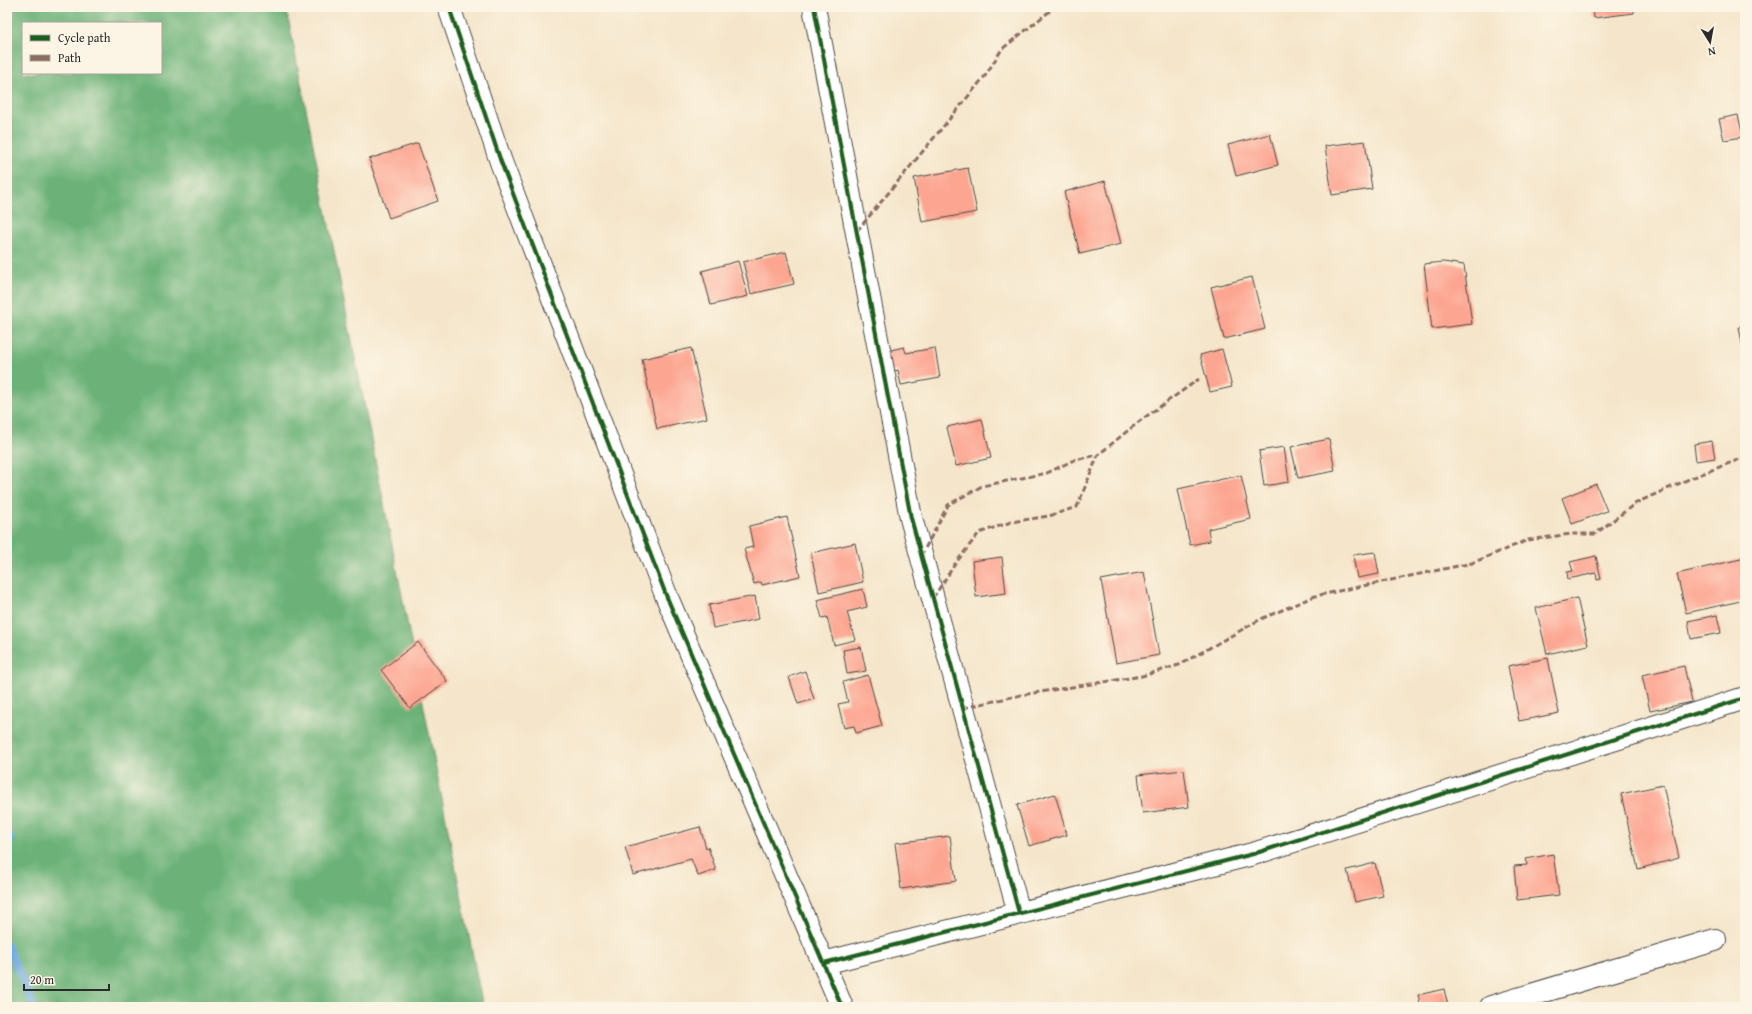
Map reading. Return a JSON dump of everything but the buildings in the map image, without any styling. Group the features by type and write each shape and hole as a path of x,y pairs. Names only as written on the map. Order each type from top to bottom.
{"street":[{"path":"449,7 501,162 666,595 842,1007"},
{"path":"814,7 911,518 1018,913"},
{"path":"824,962 1253,854 1745,698"},
{"path":"1491,1007 1715,940"}],"green space":[{"path":"7,7 286,7 483,1007 34,1007 7,944 7,855 11,839 7,825"},
{"path":"7,946 33,1007 7,1007"}],"waterway":[{"path":"7,829 10,839 7,852"},
{"path":"7,945 34,1007"}],"marked path":[{"path":"857,231 985,76 1002,49 1055,7"},
{"path":"933,598 955,564 979,533 1011,522 1049,516 1077,507 1098,455 1141,420 1199,379"},
{"path":"921,556 948,505 982,486 1047,473 1074,460 1098,455"},
{"path":"963,708 1021,695 1142,676 1179,665 1261,619 1315,596 1472,563 1528,540 1571,534 1595,534 1636,503 1689,479 1745,457"}],"cycle path":[{"path":"449,7 501,162 666,595 842,1007"},
{"path":"814,7 911,518 1019,913"},
{"path":"824,963 1253,854 1745,698"}]}
